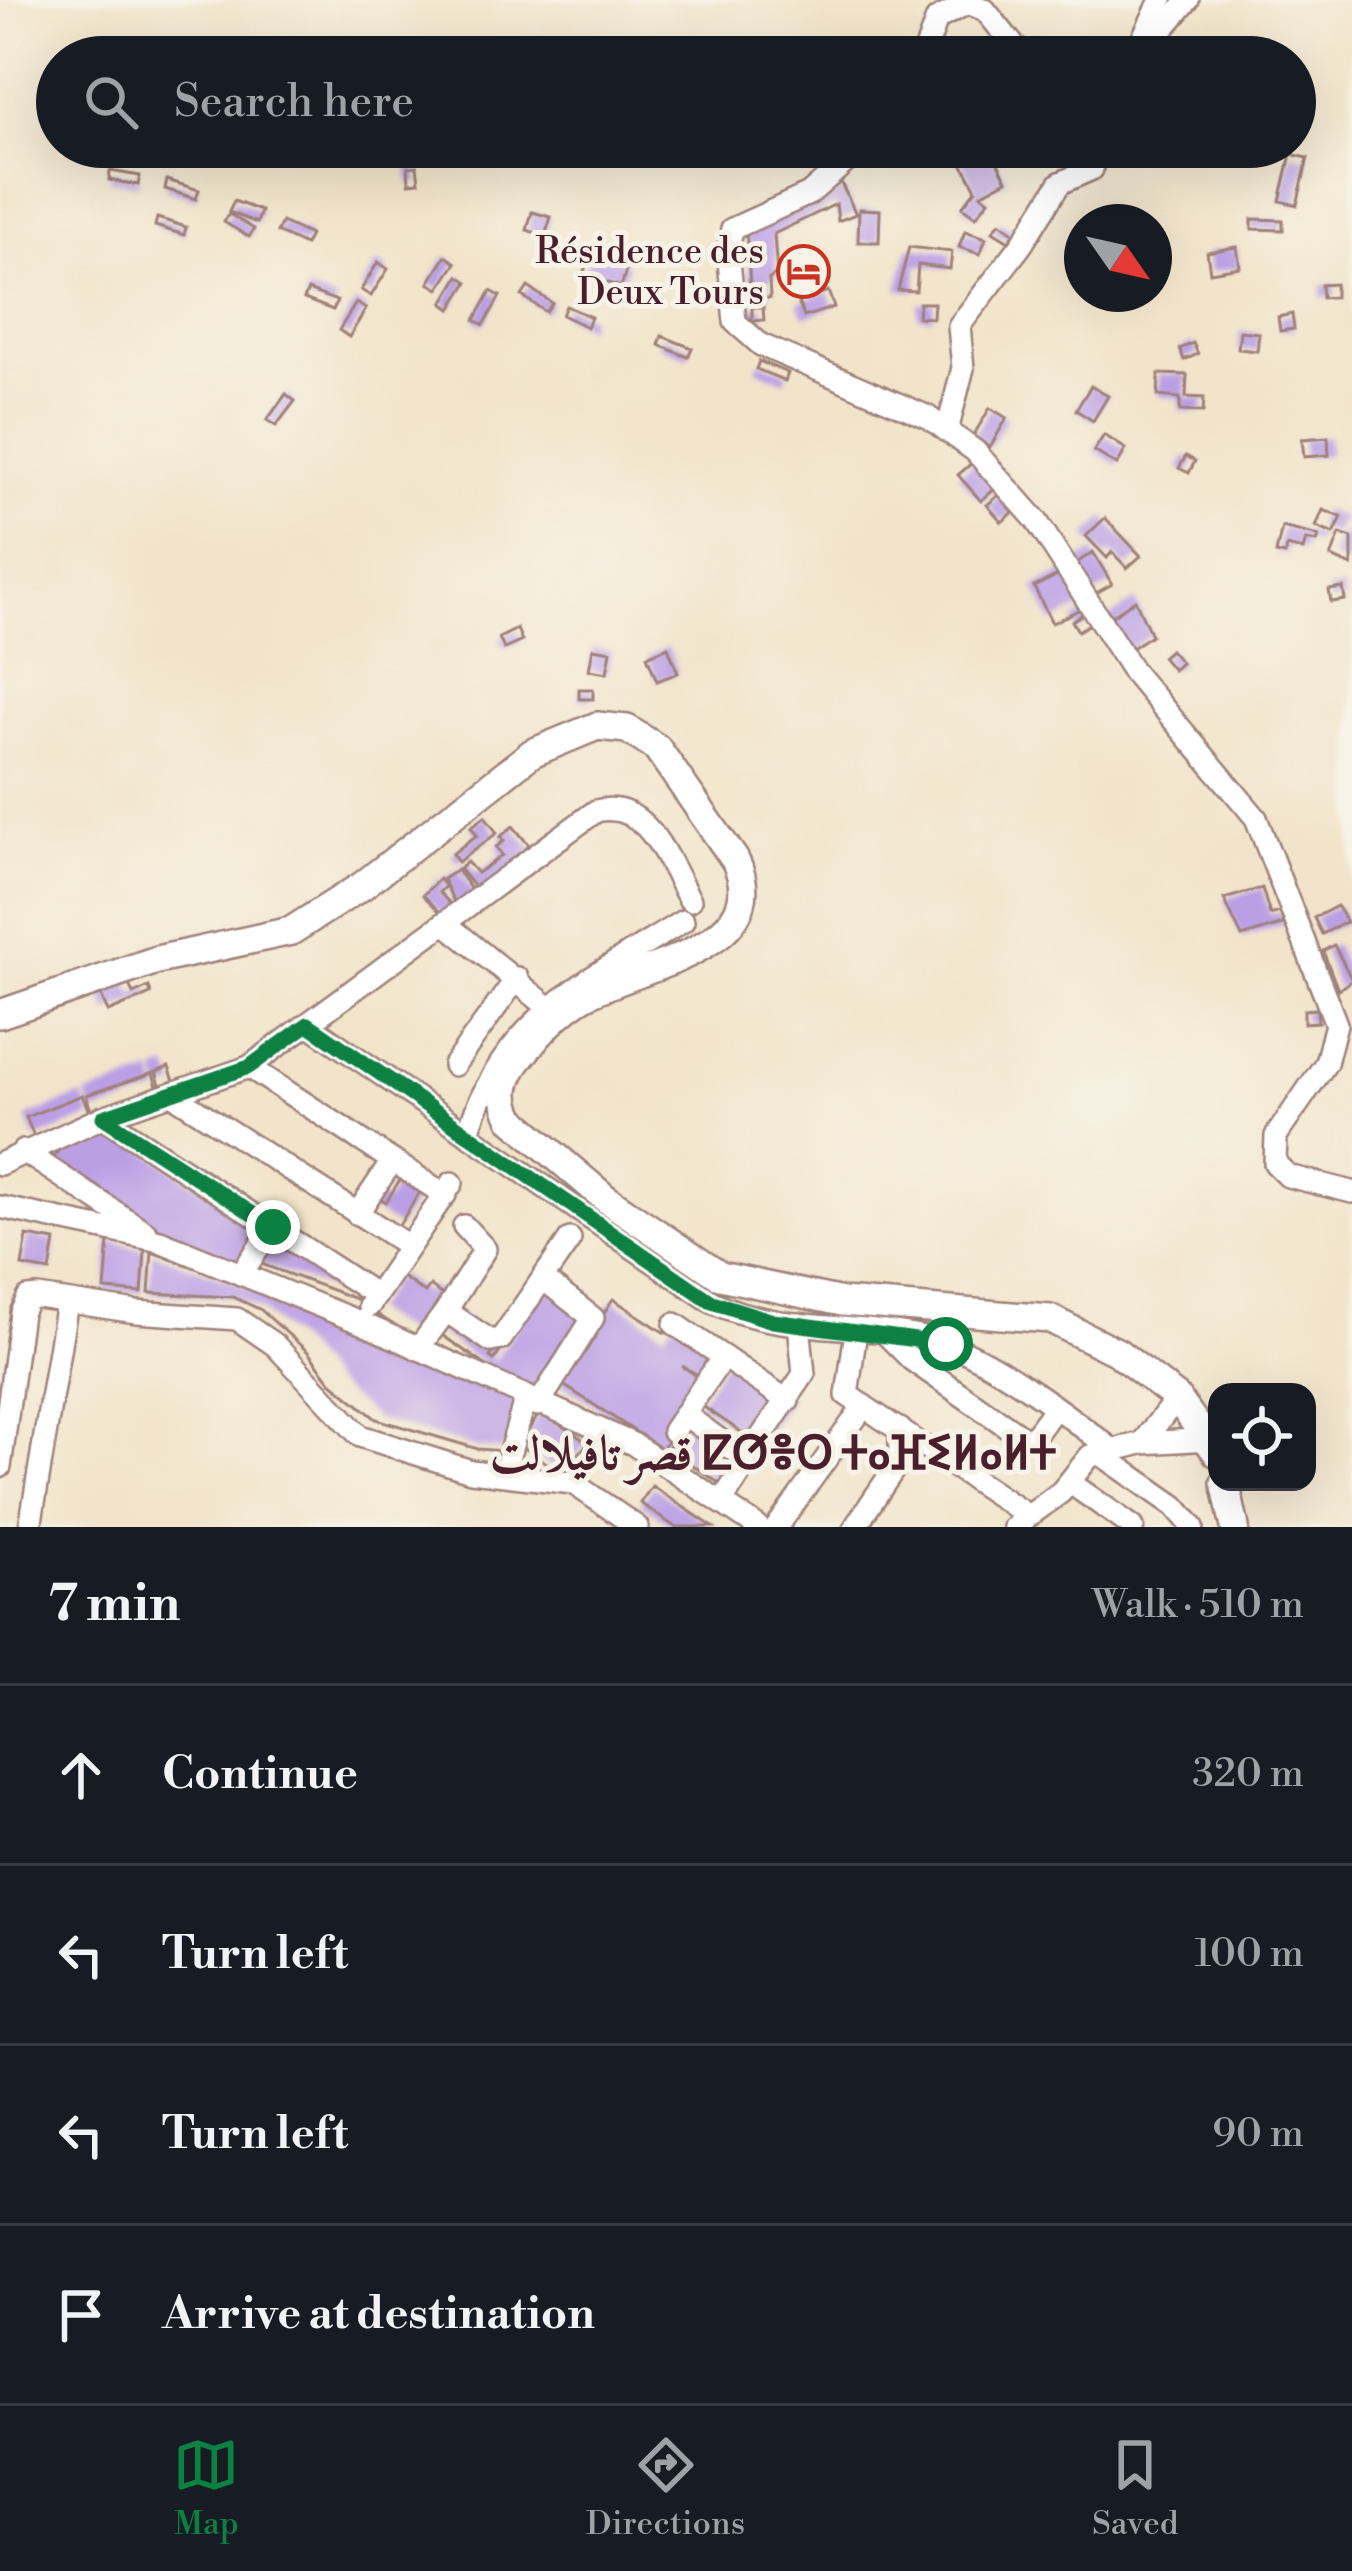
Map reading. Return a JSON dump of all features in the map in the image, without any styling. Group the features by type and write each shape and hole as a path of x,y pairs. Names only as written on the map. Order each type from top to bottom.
{"main road":[{"path":"0,1014 157,960 291,931 375,876 532,753 597,726 627,729 657,748 736,860 745,879 741,911 726,931 694,950 584,996 555,1019 509,1072 505,1102 512,1119 605,1198 720,1276 842,1302 1050,1319 1117,1352 1177,1397 1208,1438"},
{"path":"1228,1491 1235,1527"}],"street":[{"path":"1145,36 1161,0"},
{"path":"1155,36 1188,0"},
{"path":"931,36 937,20 968,3 986,10 1007,36"},
{"path":"839,168 809,194 732,229 728,251 735,322 761,345 928,417 975,451 1036,520 1134,673 1256,818 1336,1024 1326,1064 1276,1136 1275,1163 1288,1176 1352,1192"},
{"path":"947,431 963,368 959,326 1022,244 1060,183 1093,168"},
{"path":"0,1164 103,1117 249,1067 596,811 611,807 642,820 686,910 547,1006 500,1064 468,1133"},
{"path":"445,923 547,1006"},
{"path":"454,1065 517,978"},
{"path":"308,1024 712,1302 799,1324 885,1333 960,1349 1054,1409 1175,1506 1193,1527"},
{"path":"249,1067 392,1163 448,1189 359,1322"},
{"path":"175,1096 407,1245"},
{"path":"103,1117 376,1295"},
{"path":"22,1151 160,1241"},
{"path":"357,1214 392,1163"},
{"path":"0,1207 160,1241 359,1322 632,1444 758,1527"},
{"path":"418,1349 485,1249 464,1226"},
{"path":"242,1274 273,1227"},
{"path":"446,1310 495,1342 570,1239"},
{"path":"504,1473 532,1403 593,1318 543,1279"},
{"path":"0,1467 23,1304 38,1297 237,1319 275,1345 360,1436 471,1472 573,1483 637,1527"},
{"path":"30,1527 68,1302"},
{"path":"674,1324 788,1401"},
{"path":"722,1501 807,1364 799,1324"},
{"path":"856,1331 844,1391 1021,1523 1069,1482 1082,1464 1106,1452 1142,1443 1208,1446"},
{"path":"885,1333 912,1360 1025,1439 1032,1439 1054,1409"},
{"path":"723,1357 678,1423 736,1448 744,1462"},
{"path":"1142,1443 1177,1397"},
{"path":"778,1527 864,1406"},
{"path":"855,1527 900,1460 900,1429"},
{"path":"1069,1482 1133,1527"}],"building":[{"path":"408,168 417,168 419,182 409,183"},
{"path":"965,168 1000,168 1007,180 981,194 989,200 976,217 962,207 976,189"},
{"path":"1288,168 1306,168 1297,205 1280,201"},
{"path":"110,171 140,176 138,185 109,180"},
{"path":"167,180 199,190 196,199 165,189"},
{"path":"840,181 856,214 838,221 836,204 774,234 777,274 769,279 770,298 751,299 746,228"},
{"path":"234,201 261,211 257,223 229,212"},
{"path":"859,209 880,210 879,242 858,242"},
{"path":"532,212 551,217 545,236 527,230"},
{"path":"229,214 254,229 249,237 224,222"},
{"path":"157,218 186,227 184,235 155,226"},
{"path":"1252,219 1283,220 1283,230 1252,229"},
{"path":"282,222 310,235 305,245 277,232"},
{"path":"1000,222 1015,233 1009,241 993,231"},
{"path":"965,231 986,238 980,254 959,247"},
{"path":"909,247 952,252 950,269 918,265 916,291 898,290"},
{"path":"1237,247 1240,267 1210,272 1207,252"},
{"path":"591,252 628,264 621,287 583,275"},
{"path":"446,256 456,263 439,289 429,283"},
{"path":"378,262 388,269 371,296 361,290"},
{"path":"459,276 468,282 451,309 443,303"},
{"path":"1335,284 1335,297 1322,298 1321,285"},
{"path":"528,287 552,303 546,312 522,296"},
{"path":"308,290 337,301 333,310 304,299"},
{"path":"491,291 500,296 484,325 475,320"},
{"path":"828,291 834,307 804,317 798,302"},
{"path":"356,303 366,309 349,337 339,330"},
{"path":"919,303 934,303 933,318 918,317"},
{"path":"566,306 591,317 587,327 562,315"},
{"path":"752,307 763,307 764,320 752,321"},
{"path":"1292,314 1294,329 1280,331 1278,317"},
{"path":"1240,331 1259,333 1257,351 1238,349"},
{"path":"662,336 692,348 688,357 659,345"},
{"path":"1193,343 1198,354 1184,360 1180,349"},
{"path":"759,361 788,373 785,381 756,369"},
{"path":"1159,374 1187,375 1186,397 1204,398 1203,412 1180,411 1180,398 1158,396"},
{"path":"1091,386 1108,396 1093,421 1076,410"},
{"path":"286,394 295,401 276,426 267,420"},
{"path":"990,408 1007,418 990,447 973,436"},
{"path":"1104,435 1126,449 1117,465 1094,451"},
{"path":"1328,437 1329,455 1304,457 1302,439"},
{"path":"1186,456 1195,461 1189,473 1179,468"},
{"path":"974,461 997,487 981,501 958,475"},
{"path":"1001,493 1016,510 1002,522 987,505"},
{"path":"1323,510 1342,517 1334,534 1316,527"},
{"path":"1105,518 1141,556 1127,568 1112,552 1107,558 1086,536"},
{"path":"1282,527 1319,536 1317,542 1306,540 1303,550 1287,546 1285,555 1276,553"},
{"path":"1340,534 1352,538 1352,566 1331,557"},
{"path":"1093,552 1112,584 1091,596 1078,562"},
{"path":"1066,571 1084,607 1052,623 1034,587"},
{"path":"1343,588 1345,600 1331,602 1329,590"},
{"path":"1135,600 1151,635 1127,651 1106,620"},
{"path":"1087,611 1093,622 1078,631 1072,621"},
{"path":"517,629 522,641 504,649 499,638"},
{"path":"668,647 678,673 657,681 647,656"},
{"path":"593,648 611,651 607,673 589,670"},
{"path":"1170,650 1181,663 1173,670 1162,657"},
{"path":"579,689 593,689 593,699 579,699"},
{"path":"485,816 497,833 458,862 452,854 477,835 471,827"},
{"path":"513,826 533,850 480,894 459,869 467,862 477,873 496,860 502,855 496,847 504,841 500,837"},
{"path":"457,870 475,895 457,908 443,879"},
{"path":"439,879 446,886 439,892 454,908 445,917 423,895"},
{"path":"1262,888 1270,915 1280,912 1284,924 1242,937 1224,899"},
{"path":"1337,906 1346,922 1322,934 1314,918"},
{"path":"1334,945 1352,980 1338,990 1323,951"},
{"path":"128,982 133,994 149,987 151,994 108,1012 100,993"},
{"path":"1317,1009 1318,1022 1304,1023 1304,1010"},
{"path":"169,1067 176,1086 162,1091 156,1072"},
{"path":"153,1073 159,1093 92,1114 86,1095"},
{"path":"82,1095 91,1117 35,1139 26,1117"},
{"path":"101,1122 263,1227 239,1264 161,1231 52,1160 68,1136"},
{"path":"401,1178 421,1190 398,1227 365,1206 378,1197 386,1202"},
{"path":"274,1234 366,1293 361,1301 256,1262"},
{"path":"27,1236 55,1241 50,1271 22,1266"},
{"path":"109,1240 145,1250 142,1293 105,1290"},
{"path":"152,1252 346,1322 521,1401 504,1451 478,1449 376,1419 331,1382 308,1352 261,1310 233,1297 149,1293"},
{"path":"398,1274 425,1293 430,1286 452,1302 420,1342 372,1311"},
{"path":"548,1282 597,1315 538,1401 436,1331 451,1309 499,1343 490,1357 494,1360"},
{"path":"613,1299 665,1333 674,1320 725,1353 707,1380 682,1366 706,1382 662,1449 559,1382"},
{"path":"729,1355 791,1396 759,1444 698,1403"},
{"path":"541,1411 588,1443 561,1473 519,1444"},
{"path":"692,1413 748,1462 729,1490 668,1448"},
{"path":"652,1486 713,1527 675,1527 640,1503"}],"place":[{"name":"Résidence des Deux Tours","path":"803,271"}],"district":[{"name":"قصر تافيلالت ⵇⵚⴻⵔ ⵜⴰⴼⵉⵍⴰⵍⵜ","path":"773,1452"}],"route":[{"path":"273,1227 103,1117 249,1067 308,1024 712,1302 773,1321 946,1344"}]}
